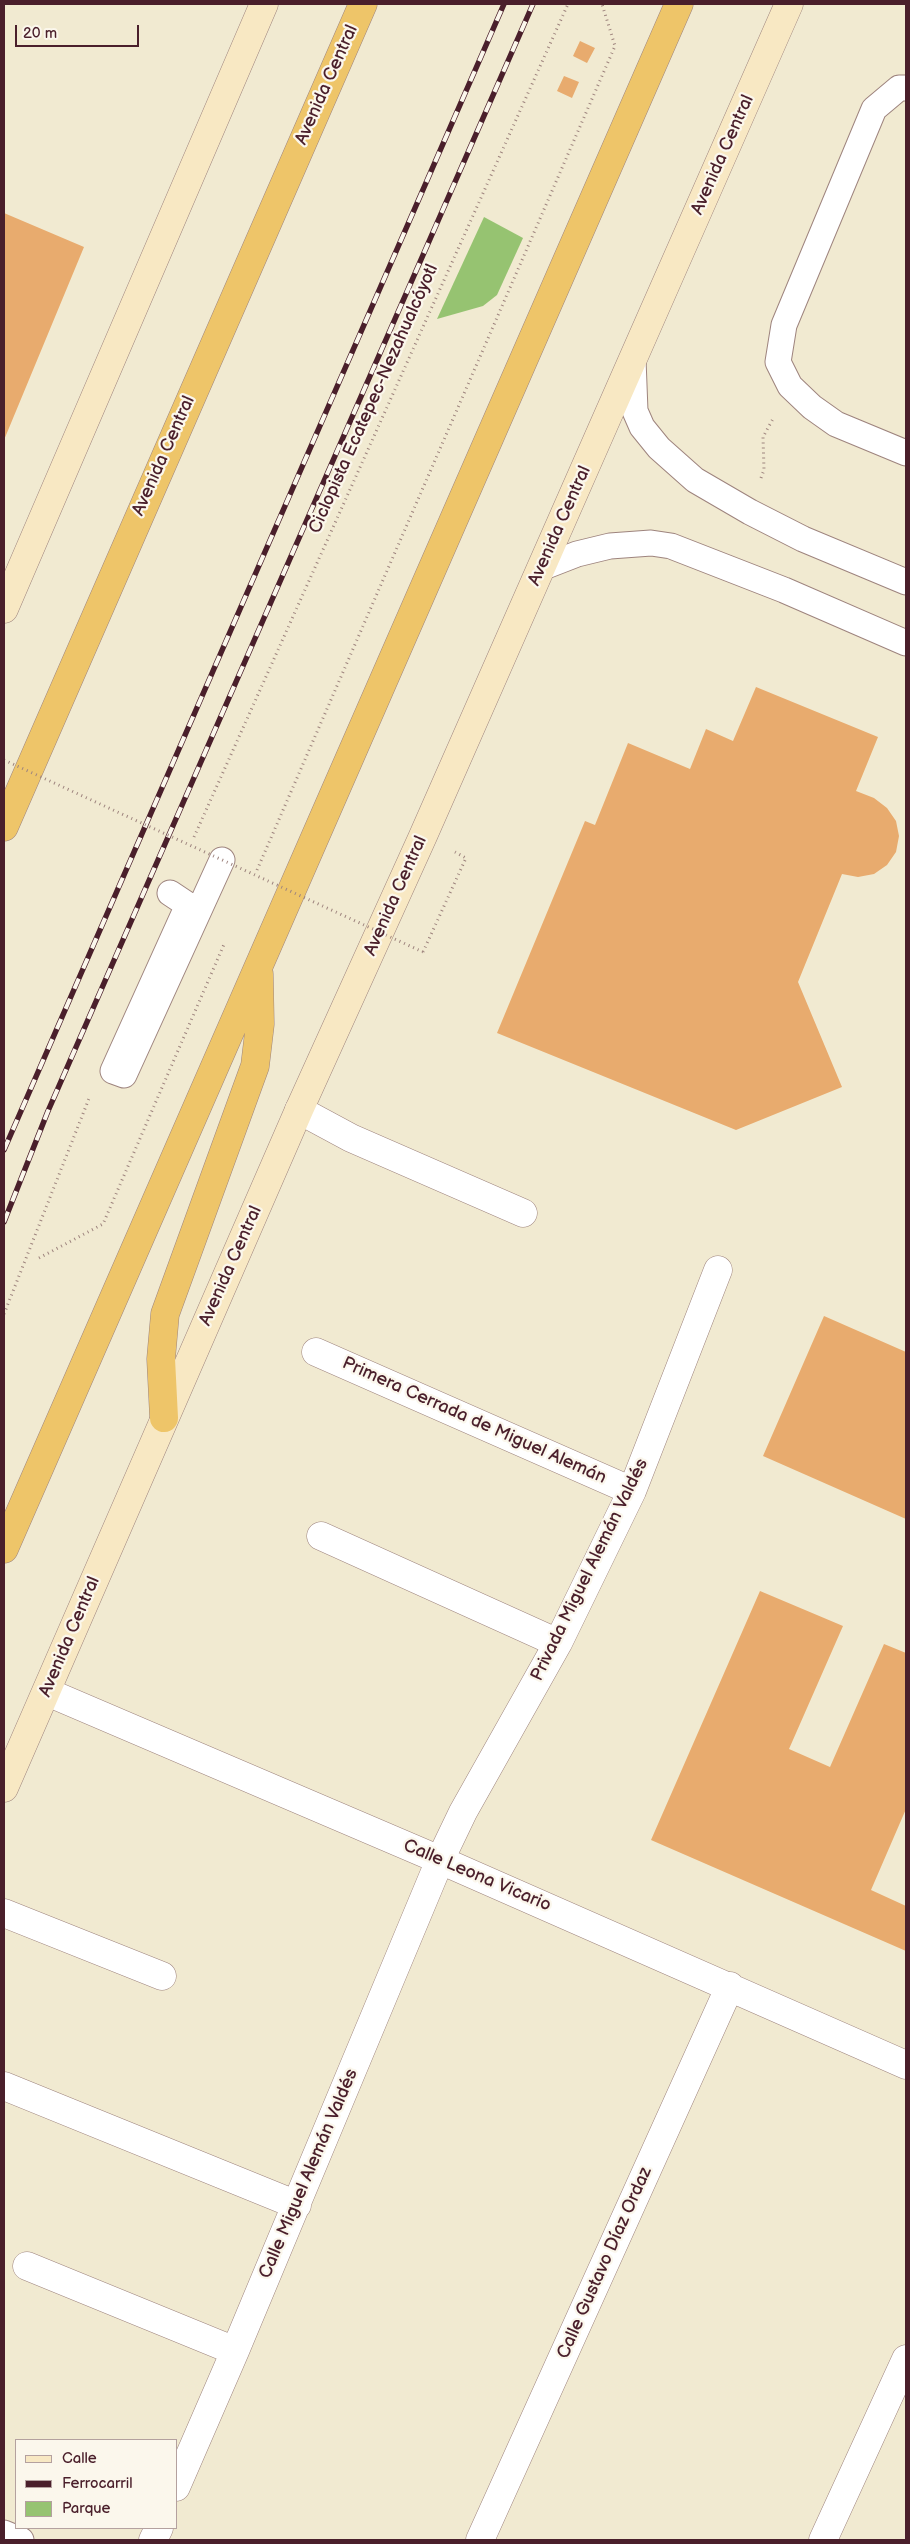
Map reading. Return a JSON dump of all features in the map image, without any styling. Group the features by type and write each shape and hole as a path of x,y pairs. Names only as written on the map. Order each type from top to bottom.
{"highway":[{"name":"Avenida Central","path":"4,827 363,4"},
{"path":"4,1549 679,4"},
{"path":"164,1418 161,1358 165,1314 255,1066 260,1024 258,967"}],"main road":[{"path":"4,609 264,4"},
{"name":"Avenida Central","path":"4,1788 299,1110 541,568 789,4"}],"street":[{"path":"299,1110 351,1138 523,1213"},
{"name":"Privada Miguel Alemán Valdés","path":"440,1860 463,1812 558,1643 632,1491 718,1270"},
{"name":"Primera Cerrada de Miguel Alemán","path":"316,1352 632,1491"},
{"path":"322,1536 558,1643"},
{"name":"Calle Leona Vicario","path":"47,1692 440,1860 906,2065"},
{"name":"Calle Miguel Alemán Valdés","path":"178,2482 236,2351 440,1860"},
{"path":"4,1913 162,1976"},
{"name":"Calle Gustavo Díaz Ordaz","path":"480,2540 730,1986"},
{"path":"4,2086 297,2204"},
{"path":"28,2266 236,2351"},
{"path":"823,2540 906,2359"}],"lane":[{"path":"906,88 899,88 874,109 784,325 778,362 790,386 812,407 836,424 906,453"},
{"path":"633,359 635,411 642,427 659,448 695,480 750,512 804,539 906,582"},
{"path":"541,568 577,554 610,546 651,543 671,546 784,590 906,643"},
{"path":"179,899 113,1071 124,1075 222,860"},
{"path":"4,2533 21,2540"}],"path":[{"name":"Ciclopista Ecatepec-Nezahualcóyotl","path":"207,806 568,4"},
{"path":"254,877 615,46 602,4"},
{"path":"750,512 764,470 764,437 790,386"},
{"path":"4,760 423,952 466,858"},
{"path":"39,1258 103,1224 226,941"},
{"path":"4,1314 79,1124"}],"green space":[{"path":"484,217 523,238 497,295 483,306 437,319"}],"building":[{"path":"580,41 595,48 587,63 573,56"},
{"path":"564,76 579,82 572,98 557,91"},
{"path":"4,213 84,247 4,440"},
{"path":"756,687 878,737 856,791 874,798 887,808 896,821 899,836 896,852 887,865 874,874 858,877 842,874 798,982 842,1087 736,1130 497,1033 585,821 595,825 628,743 690,769 706,729 733,741"},
{"path":"824,1316 906,1352 906,1519 763,1456"},
{"path":"760,1591 843,1626 789,1749 830,1767 884,1644 906,1653 906,1809 871,1890 906,1906 906,1951 651,1840"}],"railway":[{"path":"4,1150 504,4"},
{"path":"4,1222 48,1111 533,4"}]}
